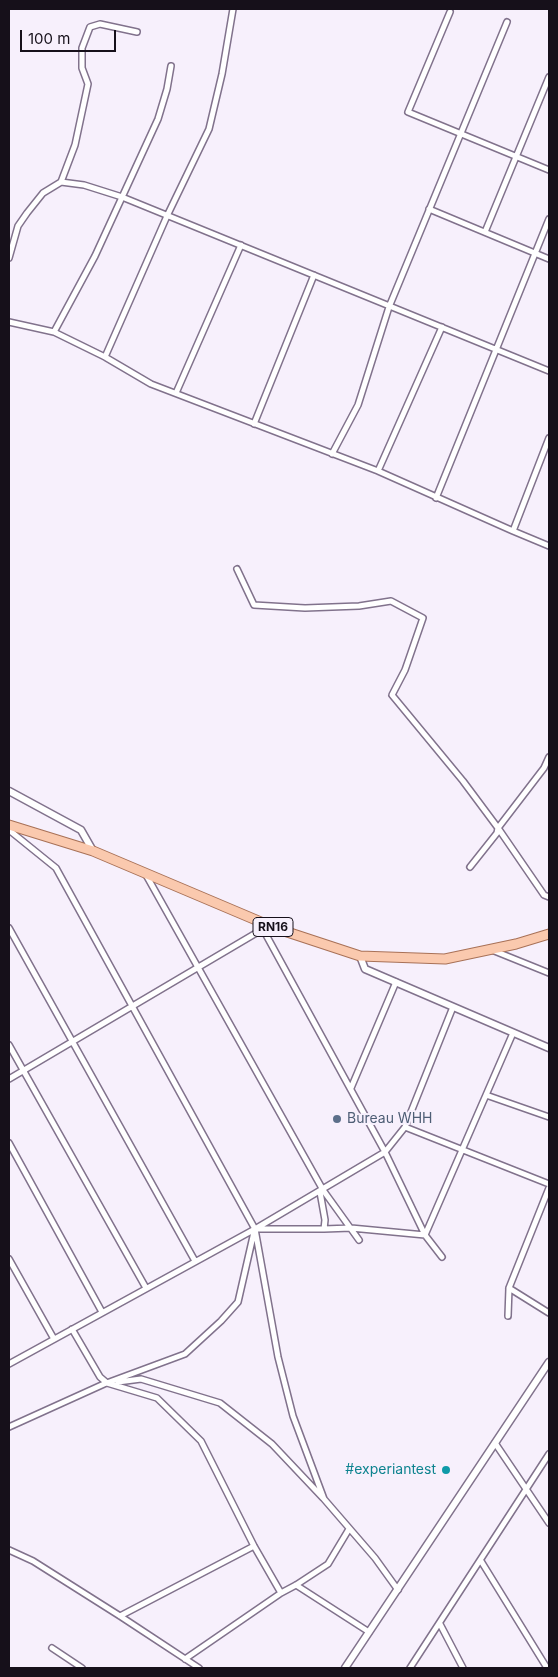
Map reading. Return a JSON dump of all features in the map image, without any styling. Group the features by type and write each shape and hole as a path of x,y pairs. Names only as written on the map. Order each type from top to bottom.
{"main road":[{"name":"RN16","path":"9,825 93,851 261,925 360,956 445,959 491,950 549,934"}],"street":[{"path":"105,357 167,216 209,128 222,74 233,9"},
{"path":"450,12 408,112 549,170"},
{"path":"332,454 358,405 389,307 507,22"},
{"path":"9,258 10,247 18,226 27,212 44,193 61,182 75,144 88,84 82,68 82,48 90,27 100,24 137,32"},
{"path":"54,332 95,256 158,118 171,66"},
{"path":"485,232 549,77"},
{"path":"61,182 84,185 122,197 549,371"},
{"path":"429,209 549,259"},
{"path":"436,498 549,219"},
{"path":"176,394 241,245"},
{"path":"254,424 314,275"},
{"path":"9,322 54,332 105,357 151,384 378,471 549,546"},
{"path":"378,471 442,327"},
{"path":"513,531 549,438"},
{"path":"237,569 254,605 305,608 359,606 391,602 423,618 405,670 392,695 442,754 498,828 544,895 549,898"},
{"path":"470,867 544,768 549,757"},
{"path":"9,791 81,830 93,851"},
{"path":"9,830 56,868 255,1229 278,1357 293,1416 324,1499"},
{"path":"144,872 322,1191 359,1240"},
{"path":"9,1079 198,967 261,925 385,1152 425,1235 442,1257"},
{"path":"9,928 195,1261"},
{"path":"491,950 549,973"},
{"path":"360,956 364,969 549,1048"},
{"path":"351,1088 396,982"},
{"path":"9,1364 255,1229 385,1152 405,1127 452,1007"},
{"path":"425,1235 513,1033"},
{"path":"9,1044 146,1288"},
{"path":"486,1094 549,1117"},
{"path":"405,1127 549,1184"},
{"path":"9,1143 102,1312"},
{"path":"508,1316 509,1288 549,1188"},
{"path":"322,1191 325,1220 324,1230"},
{"path":"255,1229 324,1230 351,1228 425,1235"},
{"path":"9,1427 107,1383 185,1354 221,1321 238,1302 255,1229"},
{"path":"9,1258 54,1339"},
{"path":"509,1288 549,1313"},
{"path":"72,1328 100,1377 107,1383 158,1398 201,1441 254,1546 281,1592"},
{"path":"345,1668 549,1362"},
{"path":"107,1383 141,1379 220,1403 272,1444 376,1558 398,1590"},
{"path":"495,1443 549,1523"},
{"path":"410,1668 549,1454"},
{"path":"185,1659 281,1592 296,1585 328,1564 349,1529"},
{"path":"120,1616 254,1546"},
{"path":"9,1550 33,1561 199,1668"},
{"path":"481,1561 547,1668"},
{"path":"296,1585 369,1632"},
{"path":"440,1624 463,1668"},
{"path":"52,1648 82,1668"},
{"path":"543,1662 549,1659"}],"place":[{"name":"Bureau WHH","path":"337,1119"},
{"name":"#experiantest","path":"446,1470"}]}
